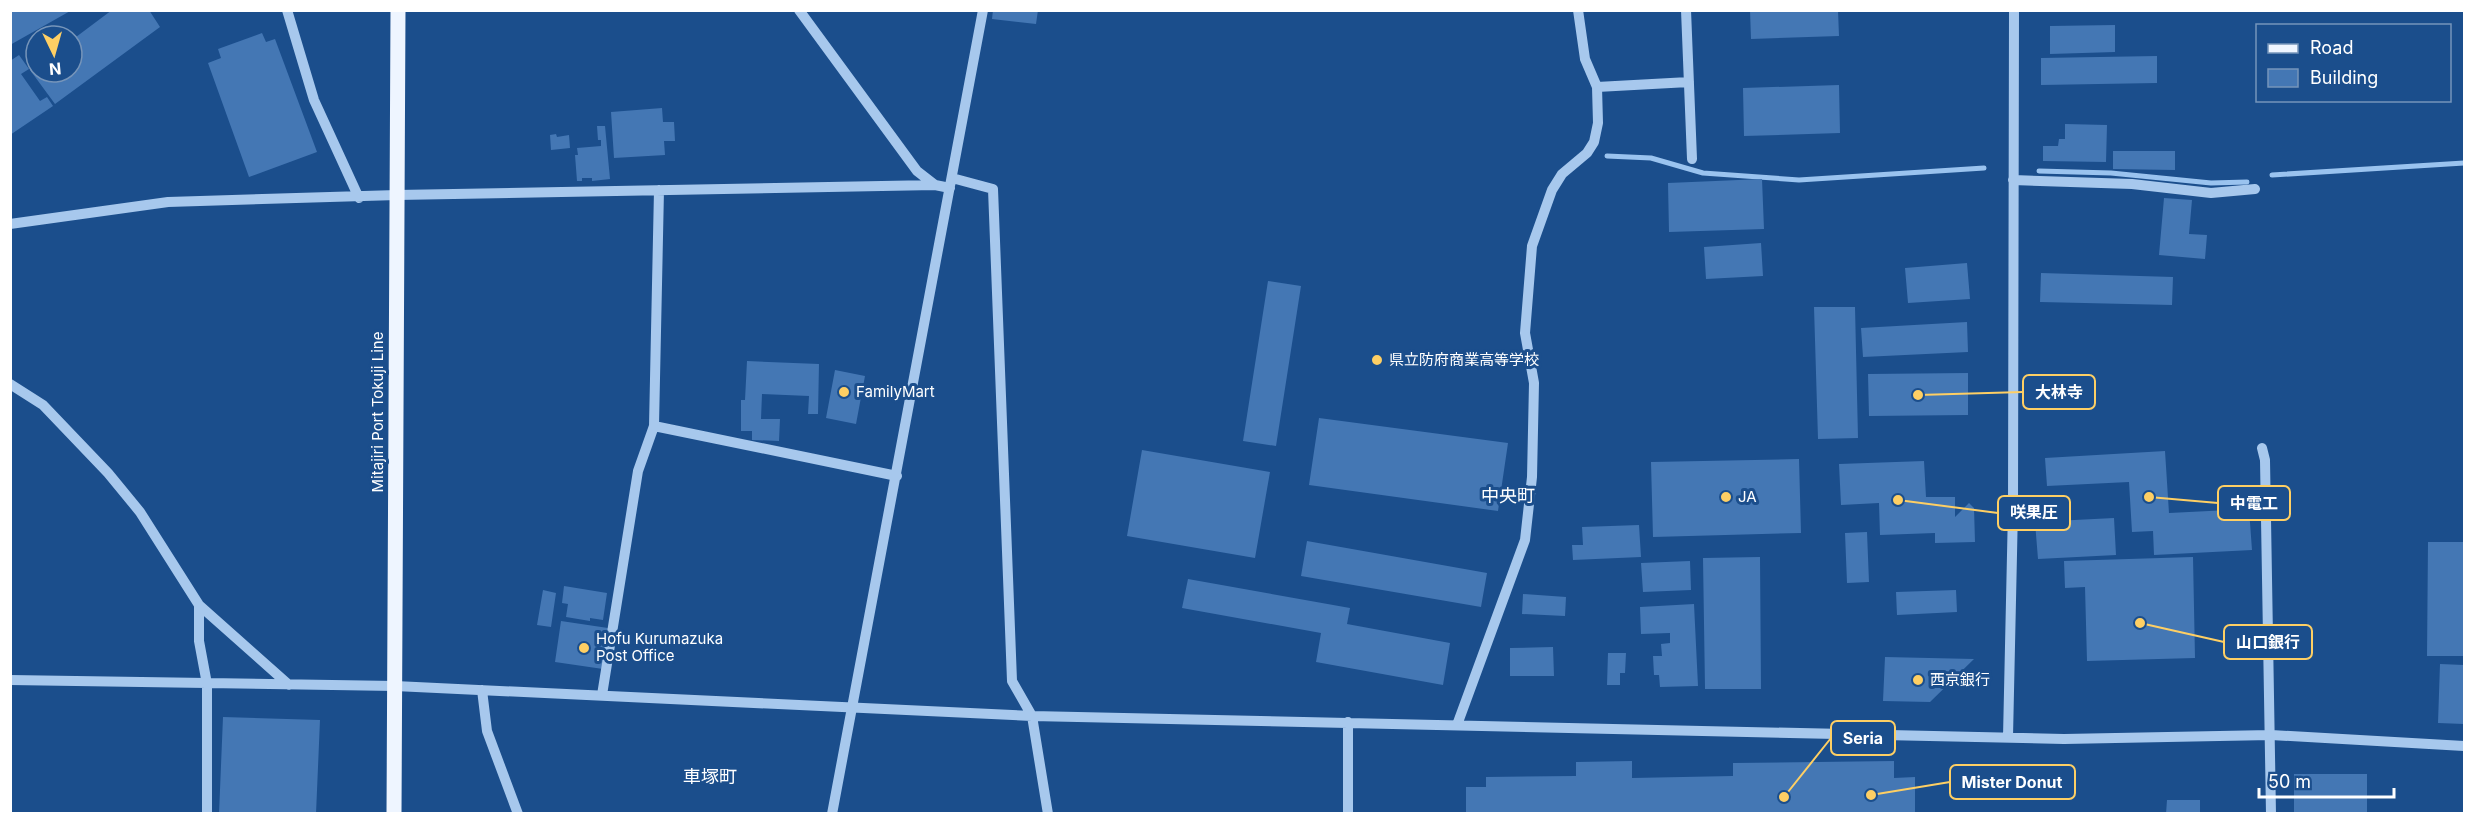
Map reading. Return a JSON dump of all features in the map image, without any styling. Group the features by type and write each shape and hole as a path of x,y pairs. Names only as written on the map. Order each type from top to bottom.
{"main road":[{"name":"Mitajiri Port Tokuji Line","path":"394,813 398,10"}],"street":[{"path":"287,10 314,100 359,198"},
{"path":"799,10 917,171 935,185"},
{"path":"832,813 983,10"},
{"path":"1457,725 1525,540 1532,477 1534,394 1526,333 1532,246 1552,190 1562,174 1587,153 1594,142 1598,123 1597,87 1586,60 1578,10"},
{"path":"1686,10 1692,159"},
{"path":"2008,737 2013,509 2014,10"},
{"path":"1597,87 1689,82"},
{"path":"2013,180 2132,184 2211,193 2255,189"},
{"path":"10,224 168,202 951,183 993,189 1012,681 1032,716 1048,813"},
{"path":"603,695 638,471 654,426 659,190"},
{"path":"10,384 43,405 108,473 140,512 200,605 289,686"},
{"path":"654,426 897,476"},
{"path":"2262,448 2265,460 2271,813"},
{"path":"200,605 199,641 207,684 207,813"},
{"path":"10,680 395,686 1032,716 2064,739 2271,735 2464,747"},
{"path":"482,690 487,731 518,813"},
{"path":"1348,722 1348,813"}],"building":[{"path":"10,10 72,10 47,24 24,24 24,37 10,45"},
{"path":"112,10 149,10 160,27 84,83 84,31"},
{"path":"993,10 1038,10 1036,24 992,19"},
{"path":"1750,10 1838,10 1839,36 1751,39"},
{"path":"2115,25 2115,52 2050,54 2050,26"},
{"path":"262,33 266,42 275,39 317,152 249,177 208,63 221,58 218,49"},
{"path":"19,55 24,62 24,72 21,74 24,84 28,84 40,101 47,97 53,106 10,135 10,61"},
{"path":"2157,56 2157,83 2041,85 2041,58"},
{"path":"40,84 82,84 55,104"},
{"path":"1839,85 1840,133 1744,136 1743,88"},
{"path":"662,108 663,122 674,122 675,141 664,141 665,155 614,158 611,112"},
{"path":"2065,124 2107,125 2106,162 2043,161 2043,146 2058,146 2059,139 2065,139"},
{"path":"597,126 605,126 610,179 592,181 592,178 582,178 582,181 577,181 575,155 578,155 577,148 601,146"},
{"path":"556,134 557,137 569,135 570,148 551,150 550,135"},
{"path":"2113,151 2175,151 2175,170 2113,169"},
{"path":"1762,179 1764,229 1669,232 1668,183"},
{"path":"2164,198 2192,200 2189,234 2207,235 2205,259 2159,255"},
{"path":"1761,243 1763,276 1706,279 1704,247"},
{"path":"1967,263 1970,299 1908,303 1905,268"},
{"path":"2041,273 2173,277 2172,305 2040,302"},
{"path":"1268,281 1301,286 1276,446 1243,441"},
{"path":"1814,307 1855,307 1858,438 1818,439"},
{"path":"1967,322 1968,352 1863,357 1861,328"},
{"path":"747,361 819,364 818,414 808,414 809,396 762,394 761,419 780,419 779,441 752,440 752,431 741,431 741,400 745,400"},
{"path":"835,370 865,376 856,424 826,418"},
{"path":"1968,373 1968,415 1869,416 1868,374"},
{"path":"1319,418 1508,443 1498,511 1309,485"},
{"path":"1142,450 1270,472 1255,558 1127,536"},
{"path":"2165,451 2169,513 2249,509 2252,550 2154,555 2153,531 2132,532 2129,482 2047,486 2045,458"},
{"name":"JA","path":"1799,459 1801,533 1653,537 1651,462"},
{"path":"1924,461 1926,497 1955,497 1955,517 1969,503 1974,508 1975,542 1935,543 1935,533 1880,535 1879,503 1841,505 1839,464"},
{"path":"2114,518 2116,555 2038,559 2035,522"},
{"path":"1639,525 1641,557 1573,560 1572,545 1583,545 1582,527"},
{"path":"1867,532 1869,582 1847,583 1845,533"},
{"path":"1307,541 1487,573 1481,607 1301,576"},
{"path":"2428,542 2464,542 2464,656 2427,656"},
{"path":"1760,557 1761,689 1705,689 1703,558"},
{"path":"2193,557 2195,658 2087,661 2085,587 2065,588 2064,561"},
{"path":"1690,561 1691,590 1643,592 1641,563"},
{"path":"1188,579 1350,608 1347,624 1450,643 1443,685 1316,662 1321,633 1182,608"},
{"path":"564,586 607,593 603,620 590,618 590,621 566,617 568,604 562,603"},
{"path":"543,590 556,593 551,627 537,625"},
{"path":"1956,590 1957,612 1897,615 1896,592"},
{"path":"1523,594 1566,597 1565,616 1522,614"},
{"path":"1694,604 1698,686 1660,687 1659,675 1654,675 1653,656 1662,656 1661,644 1670,643 1670,633 1641,634 1640,607"},
{"path":"561,621 608,628 603,669 555,662"},
{"path":"1553,647 1554,676 1510,676 1510,648"},
{"path":"1608,653 1626,653 1625,673 1620,673 1620,685 1607,685"},
{"name":"西京銀行","path":"1885,657 1974,659 1930,702 1883,701"},
{"path":"2440,664 2464,665 2464,724 2438,723"},
{"path":"223,717 320,720 316,814 219,814"},
{"path":"1632,761 1632,778 1733,776 1733,763 1894,761 1894,778 1915,777 1915,814 1466,814 1466,787 1486,787 1486,777 1576,776 1576,762"},
{"path":"2294,774 2367,774 2367,814 2294,814"},
{"path":"2167,800 2200,800 2200,814 2166,814"}],"waterway":[{"path":"1607,156 1651,158 1703,173 1799,180 1984,168"},
{"path":"2272,175 2464,163"},
{"path":"2039,171 2111,173 2211,183 2247,182"}],"place":[{"name":"県立防府商業高等学校","path":"1377,360"},
{"name":"FamilyMart","path":"844,392"},
{"name":"大林寺","path":"1918,395"},
{"name":"JA","path":"1726,497"},
{"name":"中電工","path":"2149,497"},
{"name":"咲果圧","path":"1898,500"},
{"name":"山口銀行","path":"2140,623"},
{"name":"Hofu Kurumazuka Post Office","path":"584,648"},
{"name":"西京銀行","path":"1918,680"},
{"name":"Mister Donut","path":"1871,795"},
{"name":"Seria","path":"1784,797"}],"district":[{"name":"中央町","path":"1508,496"},
{"name":"車塚町","path":"710,777"}]}
